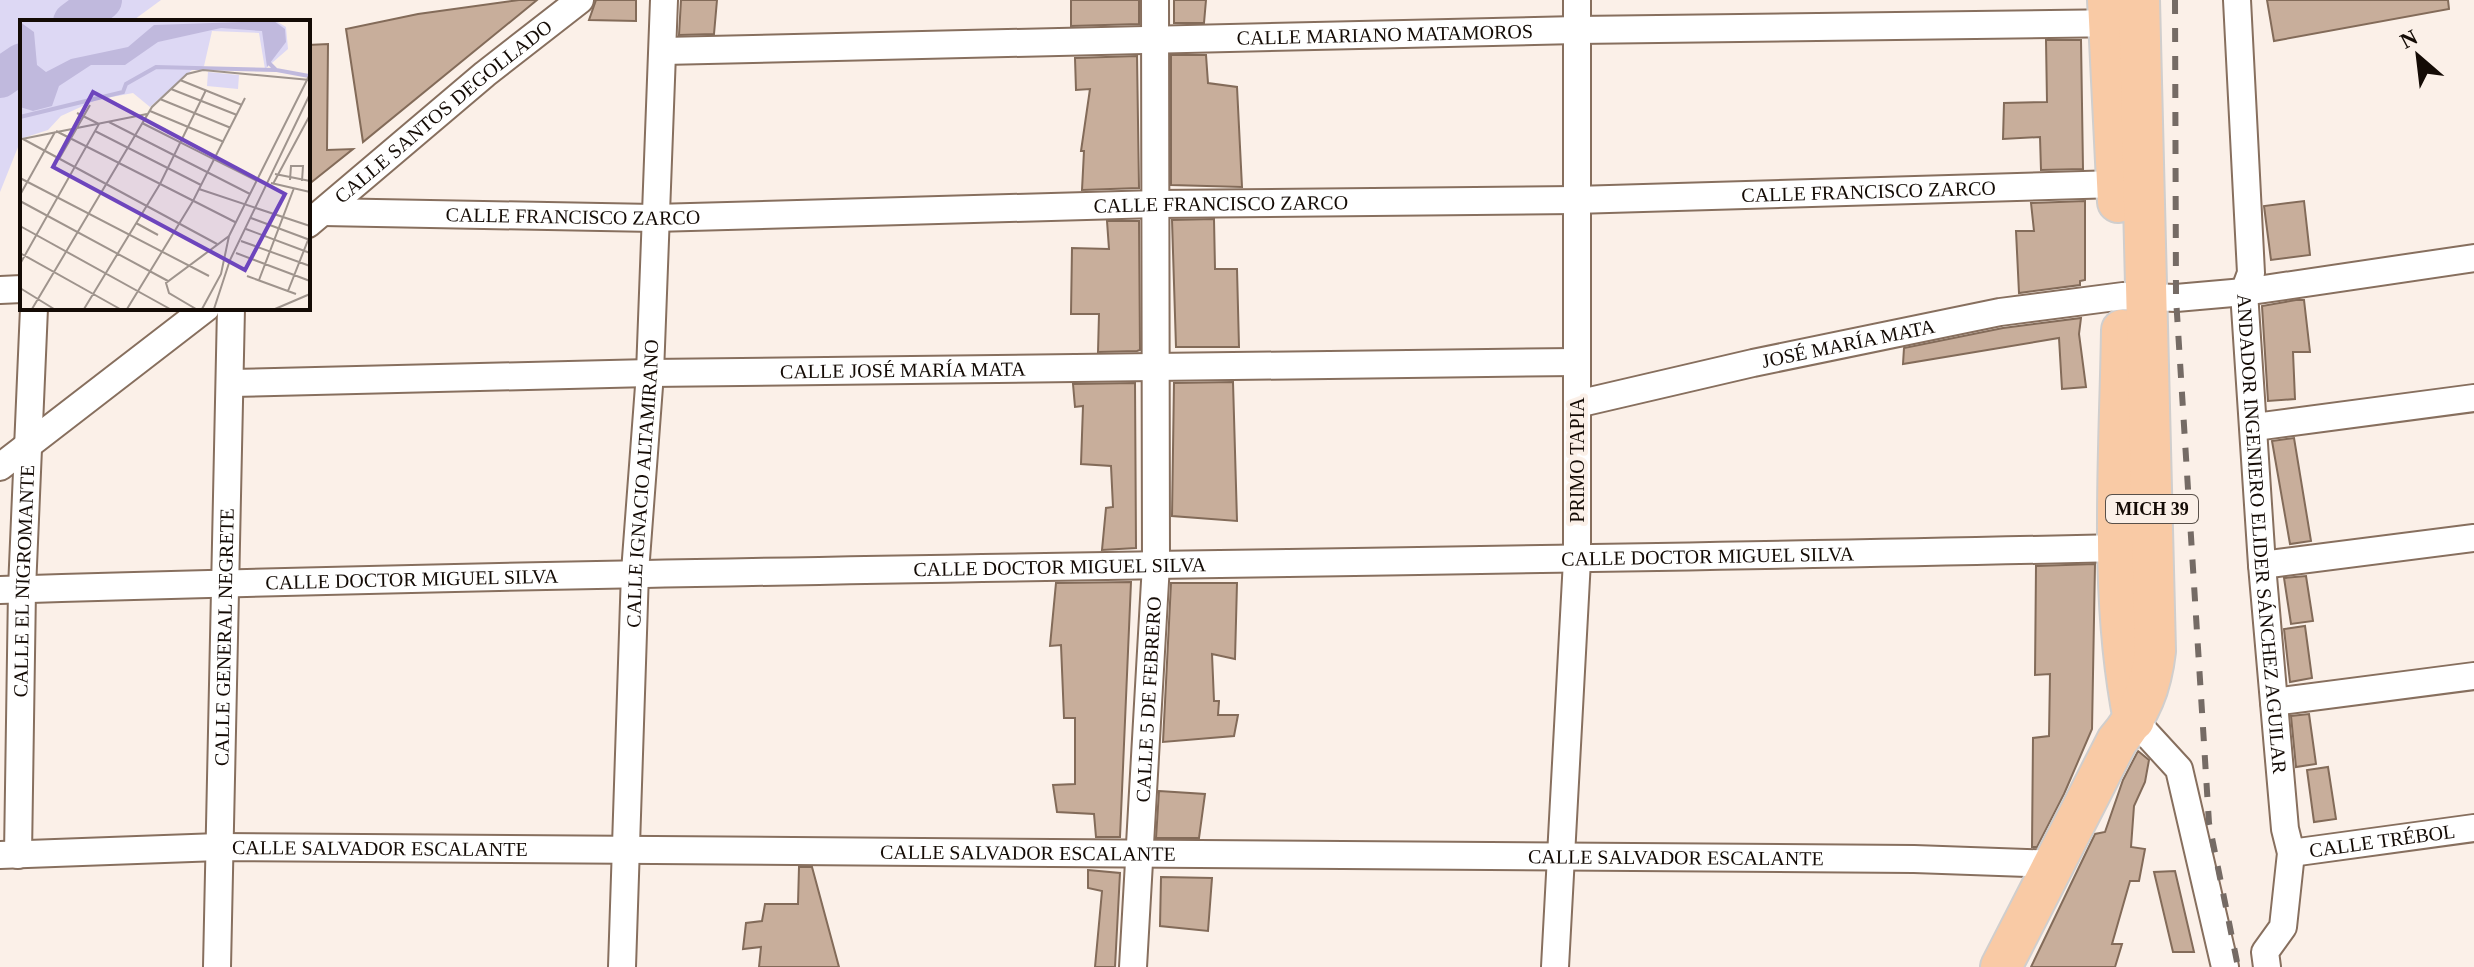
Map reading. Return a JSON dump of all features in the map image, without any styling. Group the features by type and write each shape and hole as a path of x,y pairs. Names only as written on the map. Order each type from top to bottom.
{"main road":[{"name":"MICH 39","path":"2124,11 2117,184 2135,295 2119,548 2124,669 2134,720"},
{"name":"MICH 39","path":"2001,967 2057,864 2117,741 2134,720 2152,680 2155,651 2135,295 2124,11"}],"street":[{"name":"CALLE SANTOS DEGOLLADO","path":"316,218 485,74 580,0"},
{"name":"CALLE IGNACIO ALTAMIRANO","path":"622,967 635,572 650,373 664,0"},
{"name":"CALLE 5 DE FEBRERO","path":"1133,967 1156,564 1155,0"},
{"name":"PRIMO TAPIA","path":"1555,967 1577,560 1577,0"},
{"name":"ANDADOR INGENIERO ELIDER SÁNCHEZ AGUILAR","path":"2237,0 2251,273 2244,292 2262,565 2285,829 2291,853 2283,927 2265,952 2267,967"},
{"name":"CALLE MARIANO MATAMOROS","path":"663,51 1577,30 2124,11"},
{"name":"CALLE FRANCISCO ZARCO","path":"316,218 654,218 1157,204 1575,200 2117,184"},
{"name":"JOSÉ MARÍA MATA","path":"1577,404 1753,363 2000,312 2135,295 2176,298 2244,292 2474,258"},
{"path":"0,290 20,289"},
{"name":"CALLE EL NIGROMANTE","path":"9,855 11,590 30,443 34,310"},
{"path":"0,467 203,310"},
{"name":"CALLE GENERAL NEGRETE","path":"217,967 231,310"},
{"name":"CALLE JOSÉ MARÍA MATA","path":"231,383 650,373 1576,362"},
{"path":"2255,427 2474,398"},
{"path":"2262,565 2474,538"},
{"name":"CALLE DOCTOR MIGUEL SILVA","path":"11,590 635,572 1577,560 2119,548"},
{"path":"2274,702 2474,676"},
{"path":"2134,720 2179,769 2225,967"},
{"name":"CALLE TRÉBOL","path":"2291,853 2474,828"},
{"name":"CALLE SALVADOR ESCALANTE","path":"9,855 219,847 1137,856 1914,859 2057,864"}],"shaded area":[{"path":"0,0 161,0 134,20 20,20 20,142 0,192"}],"building":[{"path":"537,0 363,142 346,29 418,14"},
{"path":"596,0 636,0 636,21 589,20"},
{"path":"681,0 717,0 714,34 679,35"},
{"path":"1071,0 1139,0 1139,24 1071,26"},
{"path":"1174,0 1206,0 1204,23 1174,23"},
{"path":"2267,0 2448,0 2449,9 2274,41"},
{"path":"2046,40 2081,40 2083,169 2041,170 2040,137 2003,139 2004,103 2047,102"},
{"path":"328,44 327,150 353,149 310,183 310,45"},
{"path":"1171,55 1206,55 1208,83 1237,87 1242,187 1171,185"},
{"path":"1137,56 1139,188 1082,190 1084,151 1081,151 1090,89 1076,90 1075,58"},
{"path":"2085,201 2085,280 2080,281 2080,285 2019,293 2016,231 2034,231 2031,203"},
{"path":"2304,201 2310,255 2271,260 2264,206"},
{"path":"1214,219 1215,269 1237,269 1239,347 1176,347 1172,220"},
{"path":"1107,221 1139,221 1140,350 1137,351 1098,352 1099,314 1071,314 1072,248 1109,249"},
{"path":"2304,300 2310,352 2293,352 2295,399 2268,401 2262,306"},
{"path":"2081,318 2079,334 2086,387 2062,389 2059,338 1903,364 1904,348 2003,328"},
{"path":"1233,382 1237,521 1172,516 1174,383"},
{"path":"1135,383 1136,548 1102,550 1106,508 1113,507 1111,466 1081,464 1083,406 1075,407 1073,384"},
{"path":"2294,438 2311,541 2290,544 2272,441"},
{"path":"2095,564 2092,729 2064,794 2037,847 2032,847 2033,738 2049,736 2050,674 2035,675 2036,566"},
{"path":"2306,576 2313,621 2291,624 2284,578"},
{"path":"1131,582 1120,837 1096,837 1094,814 1057,812 1053,785 1075,784 1075,718 1064,718 1061,645 1050,646 1056,583"},
{"path":"1171,583 1237,583 1235,659 1212,654 1214,701 1219,701 1218,715 1238,715 1234,736 1163,742"},
{"path":"2305,626 2312,678 2290,682 2284,629"},
{"path":"2309,714 2316,764 2296,767 2291,716"},
{"path":"2138,751 2149,760 2145,782 2134,806 2131,847 2145,849 2139,881 2130,881 2112,944 2122,944 2115,967 2031,967 2095,834 2105,832 2123,780"},
{"path":"2328,767 2336,819 2314,822 2307,770"},
{"path":"1159,791 1205,794 1199,838 1156,838"},
{"path":"799,867 812,867 839,967 759,967 761,947 743,949 746,923 762,921 765,904 798,904"},
{"path":"1088,870 1120,873 1115,967 1095,967 1102,891 1088,888"},
{"path":"2175,871 2194,952 2173,952 2154,872"},
{"path":"1161,877 1212,878 1208,931 1160,926"}],"waterway":[{"path":"76,20 102,0"},
{"path":"0,78 20,64"}],"railway":[{"path":"2175,0 2176,298 2209,823 2238,967"}]}
